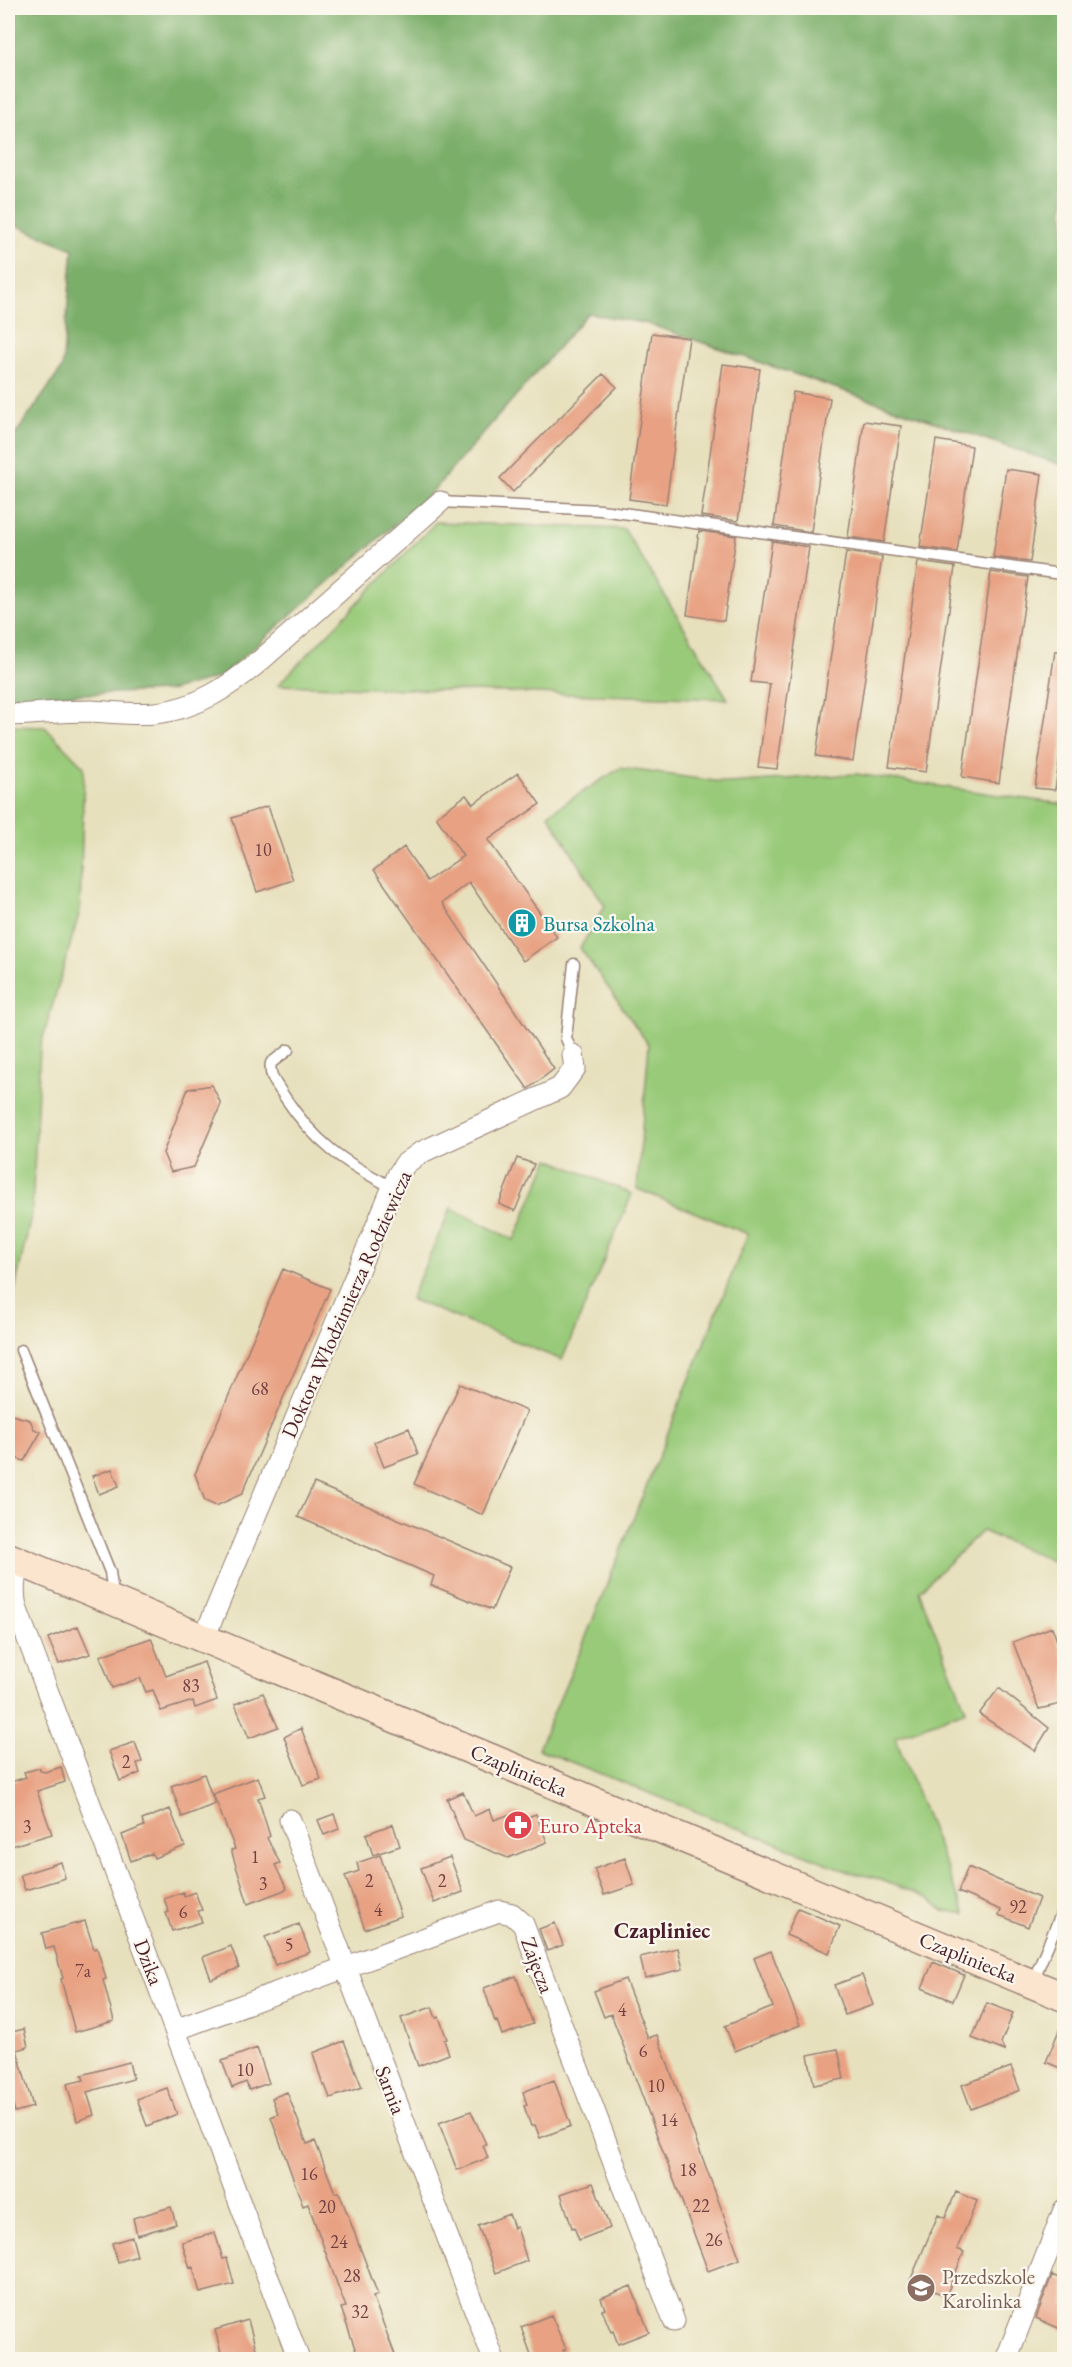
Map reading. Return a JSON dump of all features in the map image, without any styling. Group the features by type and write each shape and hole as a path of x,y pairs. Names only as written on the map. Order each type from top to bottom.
{"main road":[{"name":"Czapliniecka","path":"13,1559 1065,1997"}],"street":[{"path":"8,715 89,711 157,713 186,706 218,693 238,680 440,502"},
{"name":"Doktora Włodzimierza Rodziewicza","path":"204,1638 392,1187 405,1164 420,1153 560,1088 575,1068 573,1055"},
{"name":"Dzika","path":"13,1559 17,1610 299,2360"},
{"name":"Sarnia","path":"290,1820 494,2360"},
{"name":"Zajęcza","path":"175,2030 499,1911 512,1914 523,1924 674,2321"},
{"path":"1006,2360 1065,2210"}],"lane":[{"path":"440,502 601,510 1061,574"},
{"path":"573,1055 566,1038 574,964"},
{"path":"288,1050 271,1063 271,1073 299,1118 317,1140 353,1167 392,1187"},
{"path":"21,1350 110,1572 112,1587 109,1599"},
{"path":"1032,1983 1065,1907"}],"green space":[{"path":"8,8 1064,8 1064,466 648,324 588,313 432,492 220,677 169,691 8,697 8,445 62,368 73,249 8,222"},
{"path":"436,522 624,529 728,699 278,685"},
{"path":"8,726 45,727 84,767 80,911 40,1048 32,1212 9,1315"},
{"path":"620,768 729,783 856,774 1061,804 1064,814 1064,1566 982,1531 919,1591 966,1710 895,1737 965,1915 943,1911 930,1899 873,1877 849,1872 538,1749 579,1654 748,1234 637,1189 649,1045 580,948 605,906 548,814"},
{"path":"549,1159 632,1194 562,1360 410,1299 451,1208 514,1240"}],"building":[{"path":"652,333 689,338 666,504 629,499"},
{"path":"723,364 760,369 738,521 701,516"},
{"path":"603,374 617,387 513,492 500,478"},
{"path":"793,392 830,398 811,532 774,526"},
{"path":"864,421 901,426 884,542 848,537"},
{"path":"936,440 972,446 957,552 920,547"},
{"path":"1006,469 1042,474 1030,562 993,557"},
{"path":"699,531 736,536 724,621 687,615"},
{"path":"772,541 809,547 777,769 758,767 770,684 751,682"},
{"path":"846,552 882,557 853,761 816,756"},
{"path":"918,562 955,567 926,772 889,767"},
{"path":"991,572 1028,577 999,783 962,777"},
{"path":"1055,651 1065,651 1065,721 1055,790 1035,788"},
{"name":"Bursa Szkolna","path":"518,773 540,804 488,840 557,937 523,961 469,882 442,903 554,1069 528,1089 374,870 404,847 427,881 463,856 436,817 466,795 473,804"},
{"path":"268,806 293,880 257,892 232,818"},
{"path":"212,1085 221,1104 194,1167 171,1172 163,1153 188,1089"},
{"path":"517,1158 534,1164 515,1211 499,1204"},
{"path":"283,1269 330,1289 242,1494 216,1506 205,1501 195,1474"},
{"path":"460,1384 527,1411 483,1515 414,1484"},
{"path":"8,1414 30,1420 34,1429 41,1432 24,1461 8,1455"},
{"path":"409,1428 418,1454 384,1467 374,1442"},
{"path":"112,1469 119,1486 99,1494 92,1476"},
{"path":"314,1483 510,1567 492,1610 431,1585 434,1576 298,1517"},
{"path":"78,1626 90,1654 59,1664 48,1638"},
{"path":"1052,1627 1065,1663 1065,1703 1039,1709 1013,1642"},
{"path":"151,1638 166,1676 204,1662 217,1700 195,1708 193,1701 161,1711 153,1690 146,1692 140,1678 112,1688 100,1656"},
{"path":"999,1688 1049,1728 1035,1751 979,1714"},
{"path":"263,1693 278,1727 249,1738 235,1704"},
{"path":"301,1728 321,1779 303,1785 284,1737"},
{"path":"135,1742 142,1762 137,1763 140,1773 120,1781 109,1751"},
{"path":"61,1767 65,1782 37,1791 52,1834 8,1847 8,1783 26,1777 24,1772 40,1768 40,1771 45,1772"},
{"path":"204,1774 215,1804 182,1817 171,1786"},
{"path":"258,1777 265,1796 258,1798 270,1836 267,1838 280,1863 275,1865 287,1889 248,1904 231,1850 235,1849 213,1794"},
{"path":"463,1792 474,1816 490,1809 494,1820 516,1812 528,1817 536,1814 547,1842 508,1858 464,1840 447,1799"},
{"path":"170,1809 185,1846 154,1858 152,1853 131,1861 122,1835 144,1826 142,1820"},
{"path":"334,1814 339,1829 324,1835 318,1820"},
{"path":"393,1824 400,1846 373,1855 366,1834"},
{"path":"380,1855 401,1916 365,1929 345,1876 359,1871 357,1863"},
{"path":"450,1857 463,1892 434,1903 421,1868"},
{"path":"625,1858 634,1885 604,1895 594,1869"},
{"path":"61,1862 65,1878 25,1890 20,1875"},
{"path":"968,1867 1039,1898 1028,1927 999,1915 1001,1910 958,1892"},
{"path":"183,1892 184,1896 195,1892 202,1910 198,1911 202,1922 172,1931 164,1899"},
{"path":"798,1908 840,1926 829,1953 786,1935"},
{"path":"85,1921 94,1949 97,1948 106,1979 103,1980 114,2021 75,2032 54,1947 46,1949 42,1933"},
{"path":"555,1923 563,1945 547,1951 539,1929"},
{"path":"299,1924 310,1952 275,1965 265,1937"},
{"path":"231,1946 239,1968 211,1979 203,1957"},
{"path":"678,1948 683,1969 645,1978 640,1957"},
{"path":"771,1951 800,2025 735,2051 725,2026 773,2007 754,1958"},
{"path":"933,1962 964,1975 953,2001 922,1988"},
{"path":"862,1975 873,2005 845,2015 834,1985"},
{"path":"516,1976 533,2024 502,2035 497,2021 495,2022 484,1988"},
{"path":"625,1979 648,2038 657,2035 740,2259 708,2271 611,2014 604,2017 594,1991"},
{"path":"987,2003 1013,2013 1001,2043 1005,2051 972,2038"},
{"path":"432,2007 436,2018 439,2017 447,2039 444,2040 449,2054 418,2066 401,2018"},
{"path":"1065,2019 1065,2070 1046,2062"},
{"path":"24,2029 28,2047 17,2050 33,2107 15,2112 8,2087 8,2033"},
{"path":"344,2041 362,2087 330,2098 325,2085 323,2086 313,2053"},
{"path":"257,2048 269,2083 249,2090 246,2082 232,2088 222,2061"},
{"path":"838,2049 844,2079 814,2085 808,2055"},
{"path":"129,2062 133,2079 87,2092 94,2115 77,2121 67,2084 84,2080 82,2075"},
{"path":"1011,2067 1020,2090 971,2109 962,2085"},
{"path":"554,2080 571,2126 540,2138 535,2125 531,2126 524,2106 527,2105 523,2092"},
{"path":"167,2088 177,2114 147,2126 137,2099"},
{"path":"287,2092 307,2144 315,2141 335,2193 339,2192 378,2295 373,2297 397,2360 359,2360 341,2308 346,2307 308,2204 303,2206 271,2117 278,2114 272,2098"},
{"path":"471,2111 486,2144 483,2145 488,2158 457,2170 439,2123"},
{"path":"593,2183 610,2228 579,2240 574,2227 572,2228 561,2194"},
{"path":"956,2192 977,2201 957,2249 964,2252 946,2296 910,2281 938,2215 945,2218"},
{"path":"171,2207 176,2224 137,2235 133,2218"},
{"path":"509,2214 514,2228 517,2227 527,2261 496,2273 478,2226"},
{"path":"215,2233 223,2259 227,2258 234,2284 200,2293 193,2267 190,2268 182,2242"},
{"path":"132,2237 137,2256 118,2262 112,2243"},
{"path":"1052,2275 1065,2281 1065,2331 1036,2318"},
{"path":"631,2286 649,2332 618,2344 602,2310 605,2309 601,2298"},
{"path":"551,2315 566,2349 563,2350 567,2360 533,2360 521,2327"},
{"path":"248,2320 259,2360 227,2360 225,2355 222,2356 215,2330"}],"place":[{"name":"Bursa Szkolna","path":"522,923"},
{"name":"Euro Apteka","path":"518,1825"},
{"name":"Przedszkole Karolinka","path":"921,2288"}],"district":[{"name":"Czapliniec","path":"662,1930"}]}
